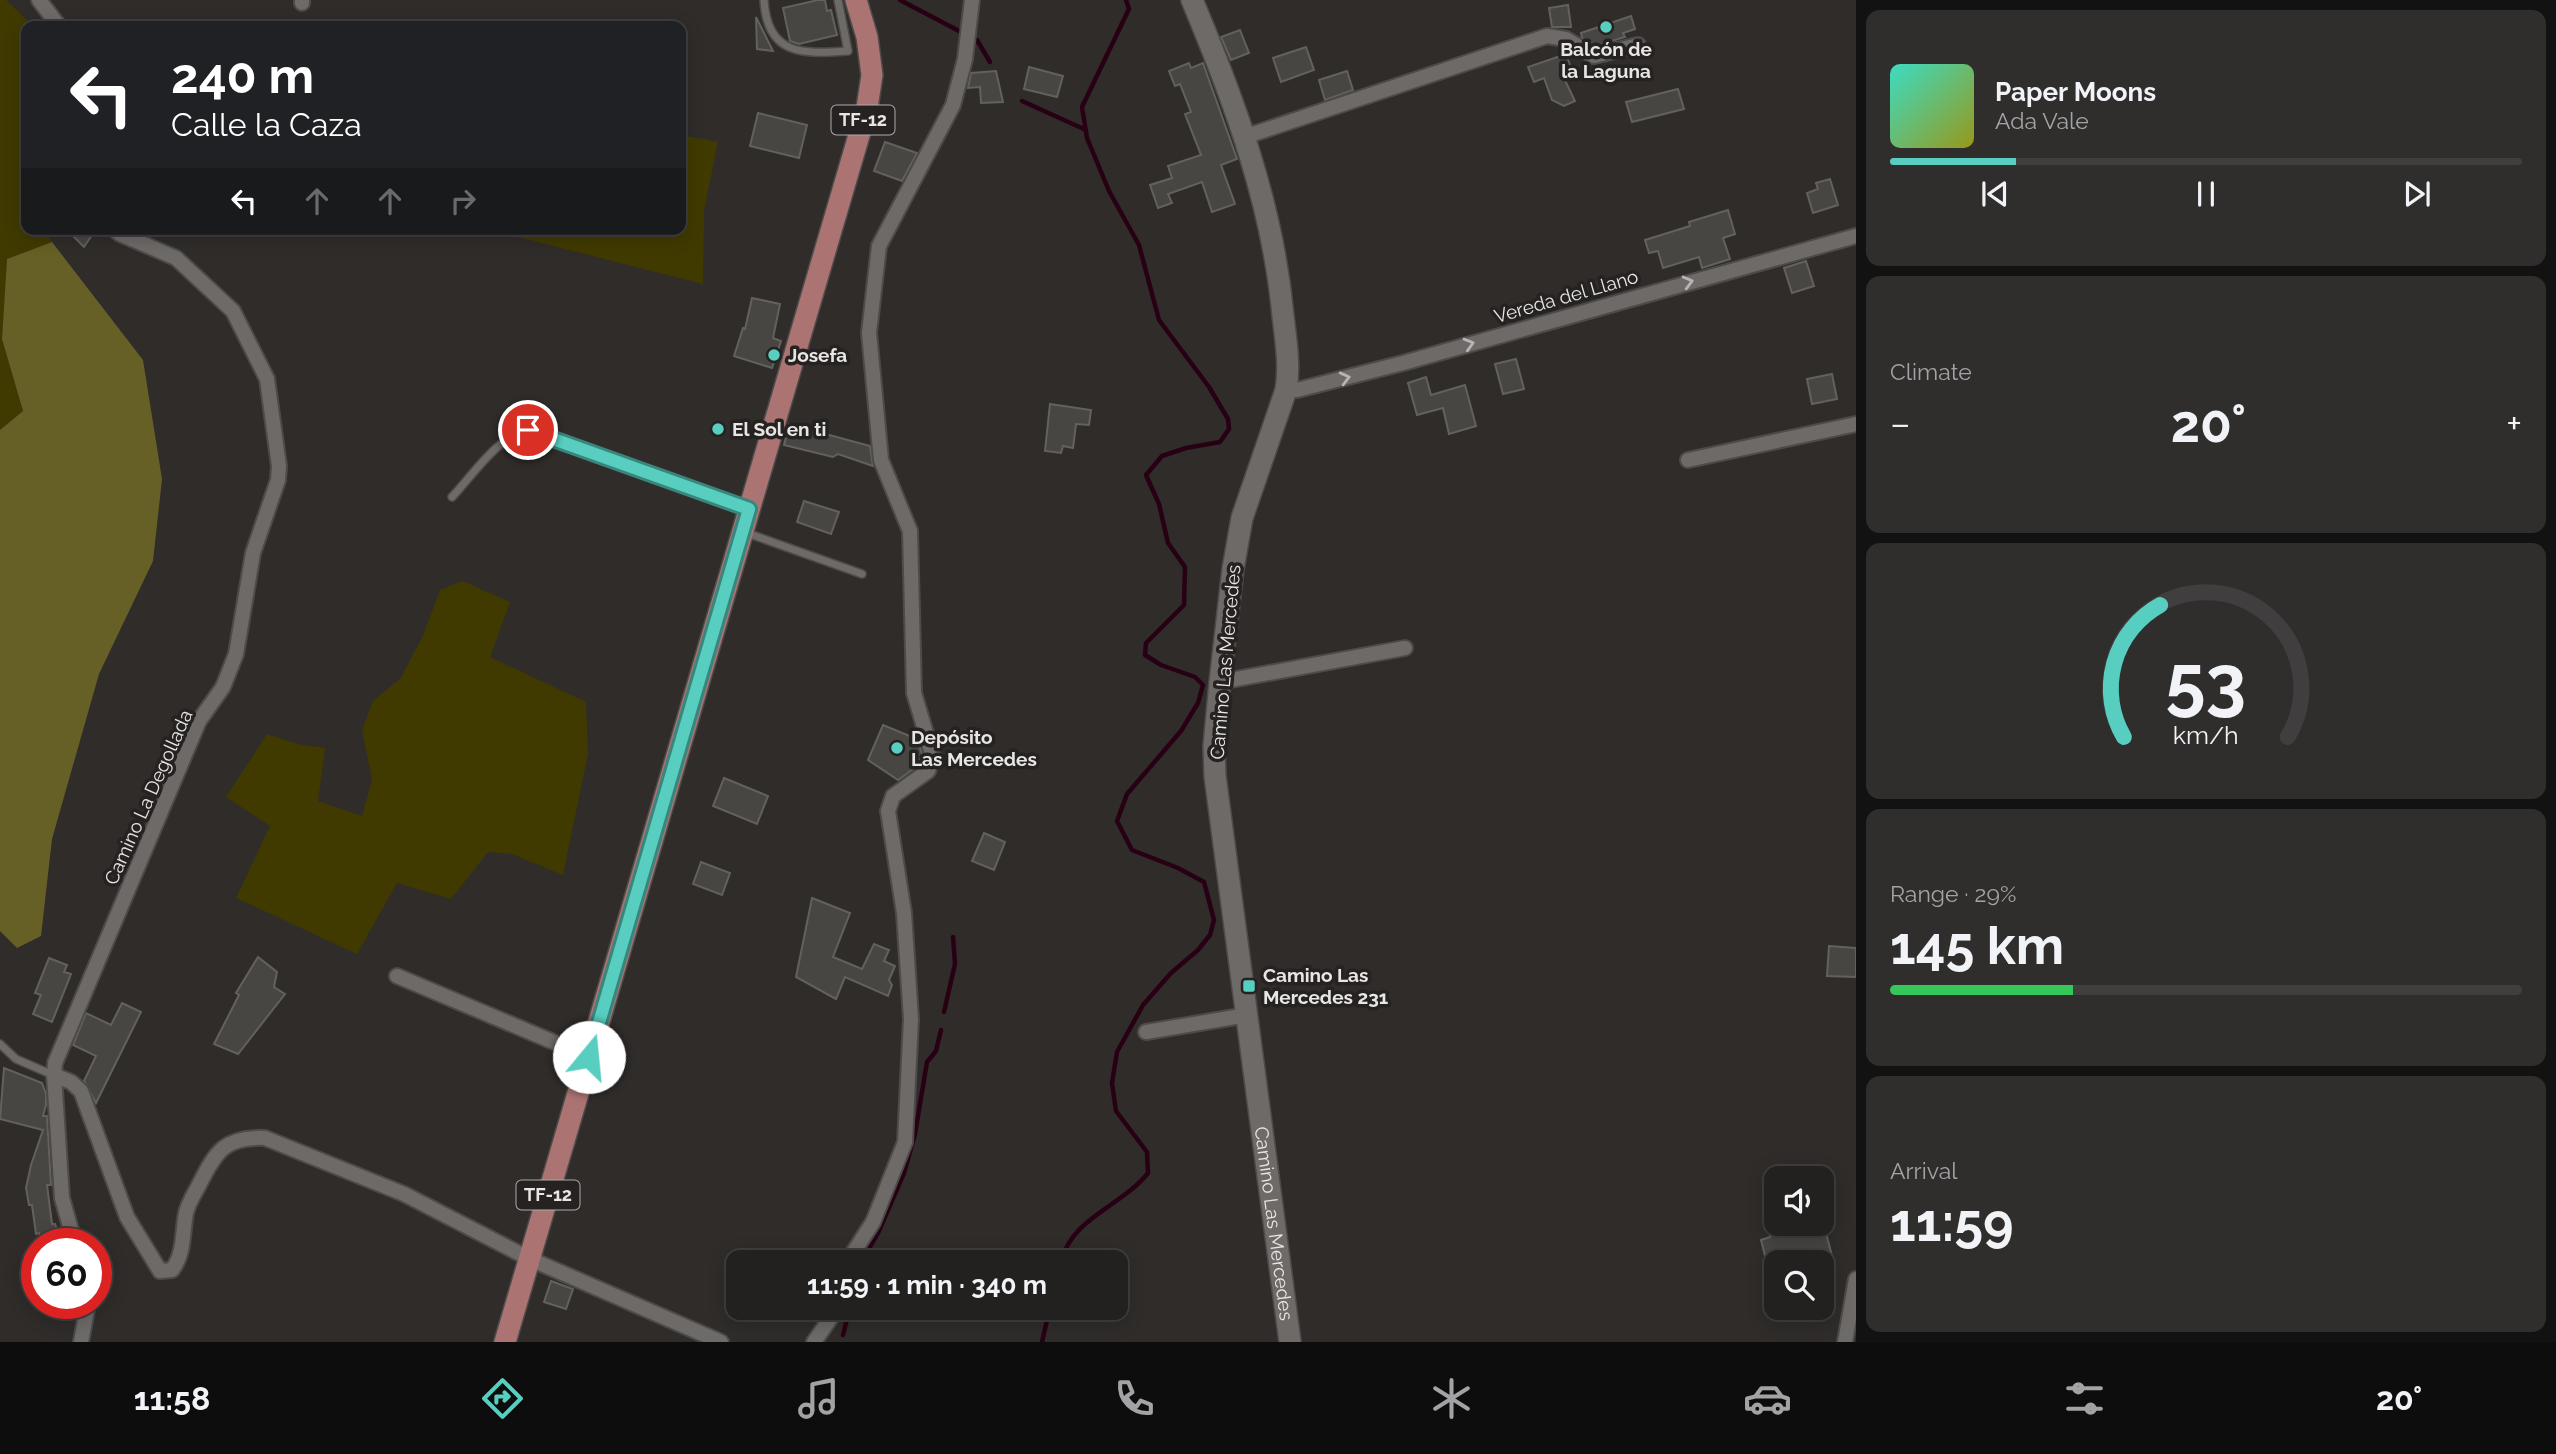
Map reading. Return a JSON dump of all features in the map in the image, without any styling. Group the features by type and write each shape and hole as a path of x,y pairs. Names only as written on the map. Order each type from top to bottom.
{"main road":[{"name":"TF-12","path":"505,1342 867,108 872,75 867,37 856,0"},
{"name":"Camino Las Mercedes","path":"1192,0 1217,61 1258,180 1279,271 1289,372 1286,390 1242,518 1233,569 1214,746 1215,776 1290,1342"}],"street":[{"path":"39,0 55,21"},
{"path":"855,1250 873,1222 905,1142 911,1019 904,913 888,811 892,796 928,771 933,757 914,692 910,531 881,460 869,333 879,246 953,105 965,59 972,0"},
{"path":"1244,137 1547,36 1566,39 1594,56 1638,45"},
{"name":"Camino La Degollada","path":"54,1075 55,1063 199,721 223,687 236,654 253,554 278,480 279,466 267,380 233,312 176,258 122,235"},
{"name":"Vereda del Llano","path":"1286,390 1297,390 1403,363 1856,236"},
{"path":"1688,460 1856,424"},
{"path":"1220,682 1405,648"},
{"path":"397,976 589,1057"},
{"path":"1146,1032 1247,1015"},
{"path":"70,1228 62,1198 54,1075 71,1082 82,1091 127,1217 160,1271 172,1270 180,1259 187,1210 212,1160 228,1144 244,1137 265,1138 404,1194 530,1259 720,1342"},
{"path":"1845,1342 1856,1279"},
{"path":"81,1342 85,1319"},
{"path":"814,1342 829,1320"}],"lane":[{"path":"764,0 765,16 775,38 791,50 815,53 848,51 838,0"},
{"path":"452,497 506,438 528,430 749,509"},
{"path":"743,531 862,574"},
{"path":"0,1044 16,1059 54,1075"}],"shaded area":[{"path":"0,0 6,0 28,21 21,21 21,235 47,235 52,242 7,259 2,339 23,411 0,430"},
{"path":"686,136 718,142 704,211 703,284 510,235 686,235"},
{"path":"52,242 143,360 162,479 153,561 99,674 52,839 41,936 17,948 0,931 0,430 23,411 2,339 7,259"},
{"path":"463,581 510,602 490,657 586,702 588,754 563,875 512,854 488,852 451,899 397,883 357,954 236,898 270,826 226,797 267,734 297,744 325,748 318,801 362,816 372,780 362,730 373,701 401,678 423,635 440,590"}],"building":[{"path":"825,0 827,11 831,10 837,35 799,44 790,41 783,8"},
{"path":"1568,5 1571,27 1552,27 1549,8"},
{"path":"1631,16 1635,29 1623,33 1625,37 1596,46 1582,38 1581,33"},
{"path":"756,17 773,51 757,49"},
{"path":"1240,30 1249,53 1231,60 1221,37"},
{"path":"1306,47 1314,70 1281,82 1273,58"},
{"path":"1566,54 1571,68 1561,72 1575,101 1564,106 1552,100 1544,78 1534,82 1528,67"},
{"path":"1189,63 1191,68 1203,63 1237,159 1221,165 1235,204 1212,212 1202,182 1168,194 1172,203 1158,208 1150,185 1172,178 1168,166 1201,155 1185,114 1191,112 1180,84 1175,86 1169,71"},
{"path":"1029,67 1063,76 1057,97 1024,89"},
{"path":"996,71 1003,102 981,103 980,87 968,88 971,73"},
{"path":"1347,71 1353,90 1325,100 1319,80"},
{"path":"1678,89 1684,109 1632,122 1626,102"},
{"path":"758,113 807,125 799,158 750,146"},
{"path":"885,142 917,153 902,181 874,171"},
{"path":"1830,179 1838,205 1813,213 1807,193 1818,189 1816,183"},
{"path":"1728,210 1735,234 1723,238 1730,259 1702,268 1699,257 1663,268 1658,251 1649,253 1645,240 1690,226 1689,222"},
{"path":"72,235 92,235 84,247"},
{"path":"1806,261 1814,286 1792,293 1784,268"},
{"path":"752,298 780,304 773,338 781,341 772,368 734,356 743,328 745,329"},
{"path":"1516,359 1524,389 1503,394 1495,364"},
{"path":"1832,374 1837,399 1812,404 1807,379"},
{"path":"1426,377 1431,395 1465,385 1476,426 1449,434 1443,408 1417,415 1408,383"},
{"path":"1050,404 1091,410 1089,425 1076,424 1073,448 1063,446 1061,453 1045,451"},
{"path":"789,424 870,446 873,466 838,454 833,457 784,445"},
{"path":"804,501 839,512 831,534 797,522"},
{"name":"Depósito Las Mercedes","path":"883,725 917,739 922,754 920,764 898,780 868,760"},
{"path":"724,778 768,796 757,824 713,806"},
{"path":"984,833 1005,842 994,870 972,861"},
{"path":"701,862 730,873 722,895 693,884"},
{"path":"812,898 850,913 833,957 862,969 874,944 889,950 884,961 895,966 889,980 892,985 888,996 845,977 836,999 796,977"},
{"path":"1829,946 1856,948 1856,977 1827,976"},
{"path":"258,957 277,972 274,987 285,994 238,1054 214,1044 239,995 236,993"},
{"path":"49,958 67,965 64,972 71,974 52,1022 33,1014 41,995 35,993"},
{"path":"122,1003 141,1012 96,1103 84,1081 96,1056 73,1045 86,1013 111,1025"},
{"path":"4,1068 42,1083 46,1094 43,1116 47,1116 51,1185 47,1185 52,1224 56,1228 35,1228 26,1188 43,1130 0,1119"},
{"path":"1827,1236 1830,1250 1764,1252 1761,1240 1770,1237"},
{"path":"551,1281 573,1289 566,1309 544,1302"}],"waterway":[{"path":"900,0 959,31"},
{"path":"1066,1250 1075,1234 1086,1223 1125,1195 1148,1173 1147,1152 1116,1111 1112,1083 1117,1052 1143,1005 1171,973 1198,950 1210,935 1214,920 1204,882 1178,868 1132,850 1117,821 1127,794 1181,731 1198,703 1203,685 1195,677 1161,665 1145,655 1146,643 1184,605 1185,567 1168,543 1159,504 1146,475 1162,456 1186,448 1220,442 1229,429 1228,419 1209,387 1159,320 1139,245 1109,191 1087,138 1082,107 1129,9 1126,0"},
{"path":"977,40 990,62"},
{"path":"1022,101 1086,130"},
{"path":"944,1012 955,964 953,937"},
{"path":"868,1250 904,1173 915,1134 927,1062 936,1051 941,1030"},
{"path":"843,1335 847,1320"},
{"path":"1042,1342 1047,1320"}],"place":[{"name":"Balcón de la Laguna","path":"1606,27"},
{"name":"Josefa","path":"774,355"},
{"name":"El Sol en ti","path":"718,429"},
{"name":"Depósito Las Mercedes","path":"897,748"},
{"name":"Camino Las Mercedes 231","path":"1249,986"}],"route":[{"path":"528,430 749,509 589,1057"}]}
